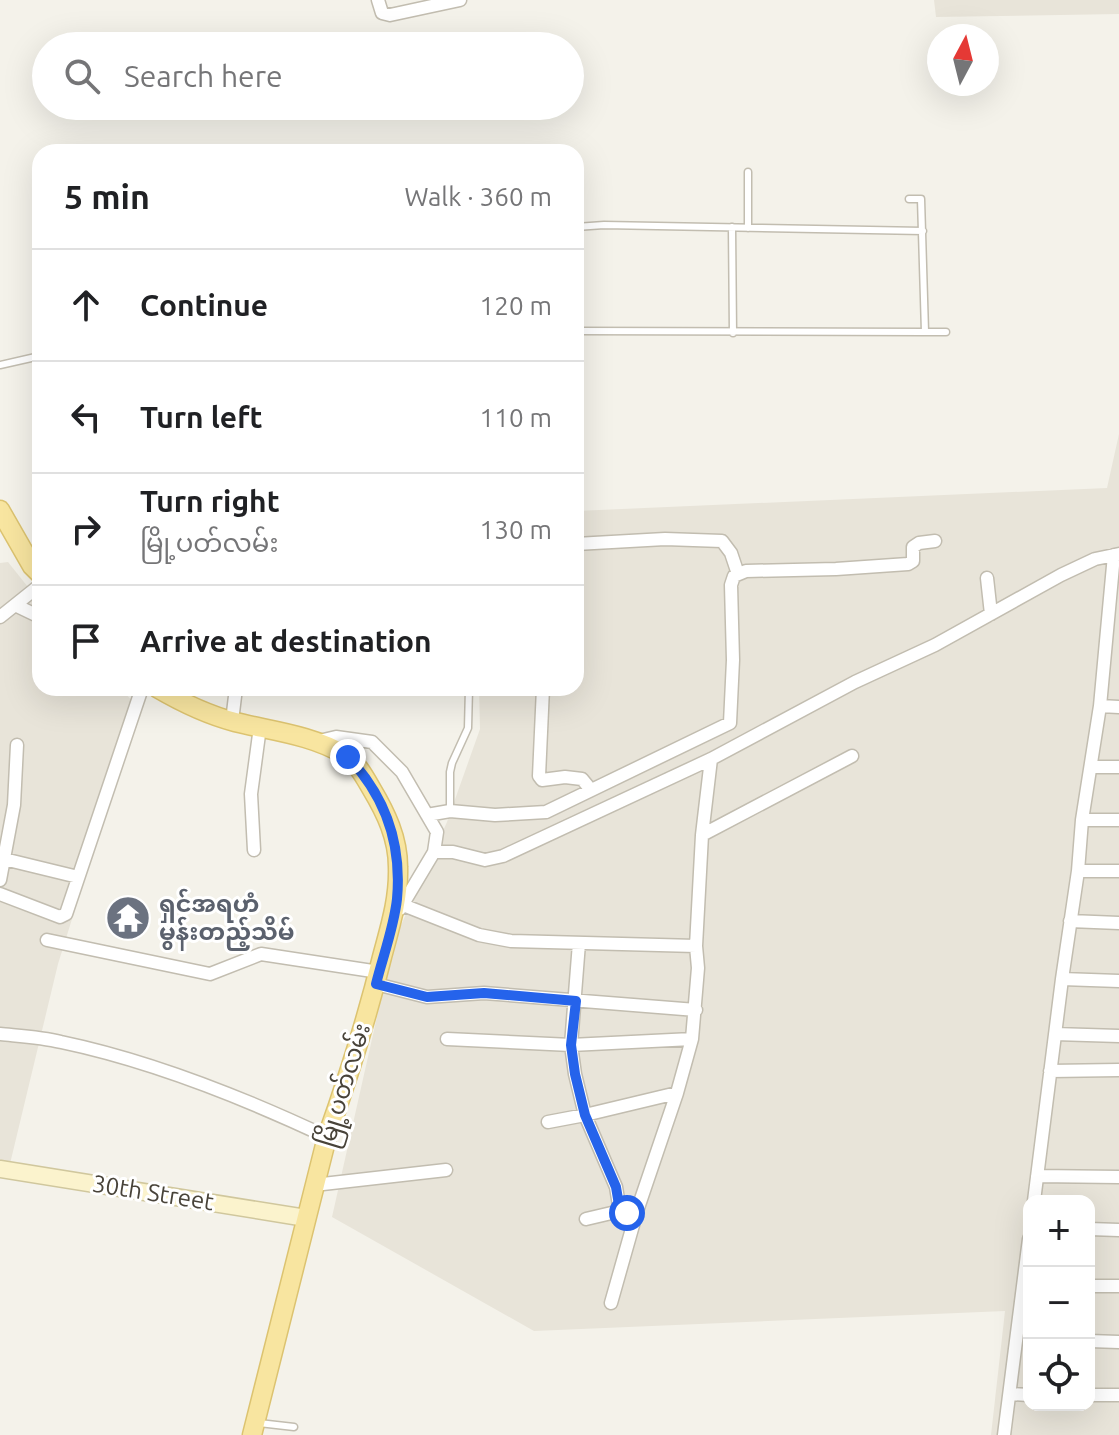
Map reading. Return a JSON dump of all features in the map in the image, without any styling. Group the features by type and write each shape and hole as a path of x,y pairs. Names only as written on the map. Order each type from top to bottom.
{"main road":[{"path":"0,510 32,566"},
{"name":"မြို့ပတ်လမ်း","path":"173,696 232,721 319,741 348,757 361,770 391,824 398,865 396,902 378,978 327,1137 254,1429"},
{"name":"30th Street","path":"0,1169 306,1218"}],"street":[{"path":"378,0 382,13 390,15 460,0"},
{"path":"584,544 665,539 722,541 731,553 738,574"},
{"path":"427,815 450,811 495,815 546,812 730,723 733,660 731,585 734,576 746,571 908,564 913,561 913,547 935,541"},
{"path":"434,852 453,852 485,860 503,856 711,759 855,682 935,645 1061,575 1095,559 1117,555 1035,1195"},
{"path":"987,578 991,614"},
{"path":"0,617 32,591"},
{"path":"15,605 32,613"},
{"path":"0,894 64,916 139,696"},
{"path":"232,721 235,696"},
{"path":"543,696 539,776 542,780 565,777 582,779 591,790"},
{"path":"1100,706 1119,707"},
{"path":"254,850 251,794 260,727"},
{"path":"319,741 336,737 372,742 402,772 437,832 434,852 391,926"},
{"path":"0,880 14,805 17,745"},
{"path":"702,835 852,756"},
{"path":"611,1303 692,1039 696,1010 702,835 711,759"},
{"path":"1092,767 1119,767"},
{"path":"1082,820 1119,820"},
{"path":"4,859 78,877"},
{"path":"1078,871 1119,871"},
{"path":"403,905 479,935 511,941 696,946"},
{"path":"1070,921 1119,923"},
{"path":"47,940 210,974 261,954 378,978 427,997 484,993 696,1010"},
{"path":"579,943 571,1045 575,1074 585,1115 616,1187 620,1211"},
{"path":"1062,979 1119,981"},
{"path":"0,1034 59,1041 142,1064 271,1111 327,1137"},
{"path":"1055,1034 1119,1036"},
{"path":"447,1039 571,1045 692,1039"},
{"path":"1050,1071 1119,1070"},
{"path":"548,1122 677,1093"},
{"path":"314,1185 446,1170"},
{"path":"1037,1176 1119,1177"},
{"path":"586,1219 620,1211 637,1211"},
{"path":"1095,1229 1119,1230"},
{"path":"1095,1286 1119,1286"},
{"path":"1004,1435 1023,1341"},
{"path":"1095,1341 1119,1342"},
{"path":"1010,1394 1023,1395"},
{"path":"1095,1395 1119,1395"}],"lane":[{"path":"748,172 748,228"},
{"path":"909,199 921,199 925,332"},
{"path":"584,226 923,231"},
{"path":"732,227 733,333"},
{"path":"584,331 946,332"},
{"path":"0,365 32,358"},
{"path":"450,811 450,772 468,728 469,696"},
{"path":"254,1429 294,1427"}],"shaded area":[{"path":"934,0 1119,0 1119,14 936,17"},
{"path":"1119,434 1119,1435 991,1435 1005,1311 534,1331 332,1217 394,941 447,822 480,729 479,696 584,696 584,511 1107,488"},
{"path":"8,562 32,592 32,696 128,696 138,707 58,964 9,1168 0,1167 0,563"}],"place":[{"name":"ရှင်အရဟံ မွန်းတည့်သိမ်","path":"128,918"}],"route":[{"path":"348,757 361,770 384,809 395,839 398,865 396,902 376,984 427,997 484,993 576,1001 571,1053 581,1099 616,1187 620,1211 627,1213"}]}
